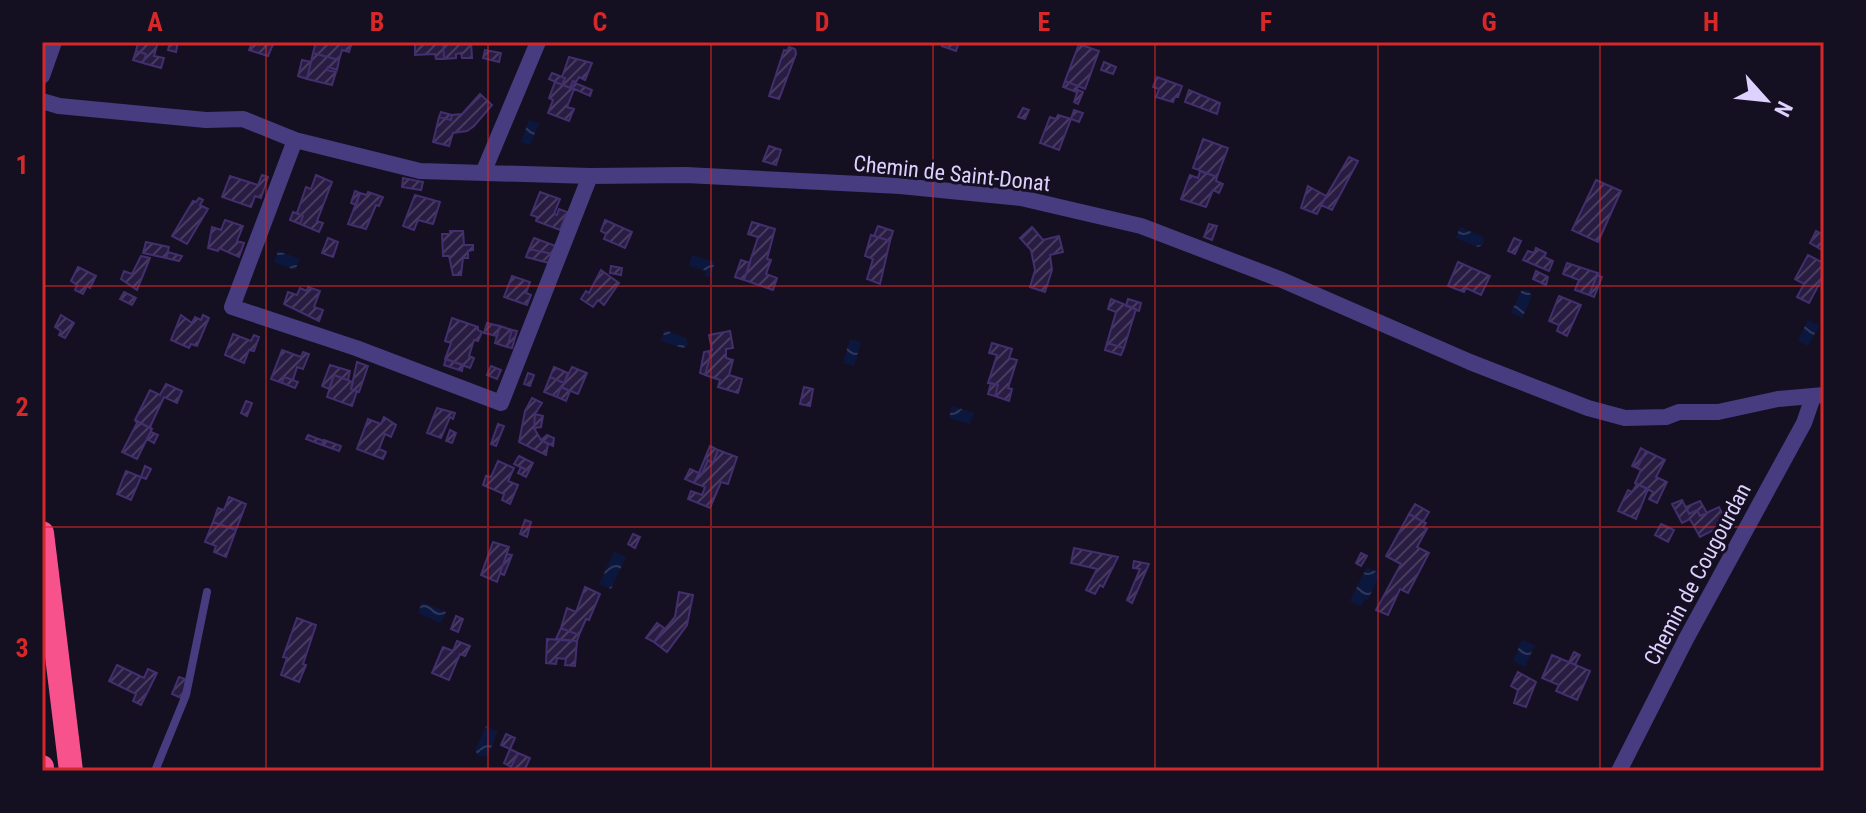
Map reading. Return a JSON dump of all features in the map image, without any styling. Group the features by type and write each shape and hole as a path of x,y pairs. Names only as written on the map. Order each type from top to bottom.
{"highway":[{"path":"42,533 71,771"}],"street":[{"path":"42,76 54,42"},
{"path":"483,173 538,42"},
{"name":"Chemin de Saint-Donat","path":"42,101 59,106 206,120 243,119 295,140 420,171 590,176 686,175 854,183 1021,198 1141,226 1282,280 1470,362 1588,408 1625,418 1666,417 1679,412 1718,412 1778,399 1818,396"},
{"path":"295,140 232,307 356,348 501,403 590,176"},
{"name":"Chemin de Cougourdan","path":"1619,771 1686,639 1818,396"}],"lane":[{"path":"155,771 186,695 207,592"}],"water":[{"path":"529,120 539,123 530,145 521,142"},
{"path":"1460,227 1483,237 1484,244 1478,247 1456,238"},
{"path":"278,251 300,259 295,270 274,262"},
{"path":"692,255 715,262 710,277 704,276 706,271 689,266"},
{"path":"1528,290 1532,296 1522,318 1511,313 1521,291"},
{"path":"1808,320 1819,326 1808,346 1798,340"},
{"path":"665,330 686,338 688,345 683,348 661,341"},
{"path":"850,339 861,342 854,366 843,363"},
{"path":"952,406 974,413 970,424 949,418"},
{"path":"614,552 626,557 611,589 599,584"},
{"path":"1367,567 1377,572 1378,578 1368,600 1365,599 1361,606 1350,601"},
{"path":"422,602 446,612 441,623 418,613"},
{"path":"1522,640 1536,646 1525,667 1513,661"},
{"path":"486,726 497,732 488,756 479,756 475,751"}],"building":[{"path":"138,42 158,42 154,56 164,58 161,68 143,63 146,54 136,51"},
{"path":"170,42 178,42 176,52 168,50"},
{"path":"252,42 274,42 268,56 249,50"},
{"path":"316,42 352,42 349,52 342,50 339,60 313,53"},
{"path":"415,42 443,42 444,59 436,59 435,54 415,55"},
{"path":"443,42 471,42 472,58 462,58 461,53 456,54 456,58 444,59"},
{"path":"943,42 959,42 956,51 942,46"},
{"path":"1079,44 1099,51 1085,89 1065,81"},
{"path":"789,47 795,49 796,54 779,99 769,96 784,50 787,51"},
{"path":"485,50 501,53 499,62 483,58"},
{"path":"136,51 146,54 143,63 133,60"},
{"path":"313,53 339,60 337,70 328,67 327,70 336,72 332,85 307,79"},
{"path":"569,57 592,63 585,80 579,77 570,88 562,85"},
{"path":"302,60 311,62 307,79 298,76"},
{"path":"1104,62 1116,67 1113,74 1101,70"},
{"path":"552,73 565,78 562,85 549,79"},
{"path":"1157,77 1182,86 1173,102 1156,97 1159,89 1153,87"},
{"path":"1065,81 1078,86 1076,92 1063,87"},
{"path":"555,82 574,89 567,107 574,109 569,121 548,113"},
{"path":"575,83 592,90 590,96 572,88"},
{"path":"1078,90 1083,92 1078,104 1074,102"},
{"path":"1189,90 1220,103 1217,114 1185,102"},
{"path":"480,94 492,105 474,126 467,131 453,133 449,146 433,142 439,117 451,120 452,115 462,114"},
{"path":"1023,108 1029,110 1025,119 1018,117"},
{"path":"1074,110 1083,113 1079,122 1071,119"},
{"path":"441,112 452,115 451,120 439,117"},
{"path":"1058,115 1071,119 1059,150 1040,143 1050,117 1056,119"},
{"path":"1203,139 1228,148 1217,177 1193,168"},
{"path":"769,146 781,150 776,165 763,161"},
{"path":"1349,157 1358,161 1332,210 1321,205"},
{"path":"1200,171 1217,177 1216,181 1223,184 1219,193 1213,190 1206,207 1181,199 1190,175 1198,178"},
{"path":"262,175 268,177 261,198 255,196 251,207 222,197 230,176 258,185"},
{"path":"316,175 332,182 317,221 323,223 319,232 300,224 303,216 297,213 306,187 311,189"},
{"path":"403,178 423,182 421,190 402,187"},
{"path":"1596,180 1621,191 1598,242 1572,230"},
{"path":"1308,186 1326,196 1317,214 1301,208"},
{"path":"355,191 360,193 356,205 351,203"},
{"path":"368,192 383,197 379,206 376,205 366,229 348,224 360,193 367,195"},
{"path":"540,192 560,199 554,214 557,215 559,209 567,212 560,230 536,221 537,217 531,215"},
{"path":"415,195 440,202 433,224 418,220 414,230 403,226"},
{"path":"203,200 200,205 208,209 187,244 172,236 193,201"},
{"path":"293,212 303,216 300,224 290,220"},
{"path":"225,220 243,226 237,241 244,243 239,257 219,248 218,251 208,248 212,227 221,230"},
{"path":"605,220 632,232 625,248 604,239 606,234 601,231"},
{"path":"752,222 775,229 766,274 777,278 773,290 744,280 758,237 748,234"},
{"path":"1209,224 1217,226 1212,240 1204,237"},
{"path":"878,226 893,231 890,241 874,236"},
{"path":"1032,227 1043,240 1059,236 1063,252 1050,255 1052,270 1045,292 1030,287 1035,270 1031,250 1020,238"},
{"path":"450,231 463,231 464,245 473,245 473,250 468,251 468,258 463,258 461,275 453,275 449,256 443,256 442,234 450,234"},
{"path":"1816,231 1824,235 1824,251 1810,243"},
{"path":"871,235 890,241 880,284 867,279 873,259 865,256"},
{"path":"328,238 338,242 333,257 322,253"},
{"path":"534,238 556,246 553,254 529,249"},
{"path":"1514,238 1521,241 1515,254 1508,251"},
{"path":"146,242 169,247 166,258 143,253"},
{"path":"1536,248 1553,261 1549,271 1523,260 1528,251 1534,253"},
{"path":"529,249 553,254 549,263 526,257"},
{"path":"168,252 182,256 179,261 166,258"},
{"path":"1808,255 1821,262 1824,256 1824,275 1809,303 1797,297 1804,284 1795,279"},
{"path":"141,256 150,258 137,290 121,279 124,271 132,274"},
{"path":"741,260 750,263 744,280 735,277"},
{"path":"1458,262 1490,276 1481,295 1466,288 1464,292 1448,286"},
{"path":"1567,263 1598,273 1589,295 1575,290 1579,280 1563,274"},
{"path":"611,266 622,268 621,275 610,273"},
{"path":"78,267 96,276 83,294 75,290 77,285 71,281"},
{"path":"601,270 619,283 604,305 598,300 593,307 581,299 586,291 589,293"},
{"path":"1536,271 1548,277 1546,285 1533,279"},
{"path":"1597,275 1602,277 1594,297 1589,295"},
{"path":"512,276 530,282 526,293 531,295 527,305 504,297"},
{"path":"308,287 320,291 314,307 323,310 319,321 284,304 288,292 297,295 300,288 307,291"},
{"path":"124,292 136,298 132,305 120,299"},
{"path":"1559,296 1581,305 1567,336 1557,331 1559,325 1549,321"},
{"path":"1111,299 1136,309 1124,348 1107,343 1116,312 1108,309"},
{"path":"1128,299 1141,303 1139,311 1126,306"},
{"path":"61,315 74,323 65,338 59,335 61,331 55,327"},
{"path":"181,315 192,323 195,317 201,320 203,315 209,318 197,346 191,344 189,348 171,340"},
{"path":"452,318 478,327 482,332 478,341 474,340 469,356 474,358 470,368 445,359 451,343 445,341"},
{"path":"487,323 500,326 497,336 484,333"},
{"path":"500,326 512,330 507,347 495,343"},
{"path":"512,330 517,331 512,348 507,347"},
{"path":"730,331 733,348 726,349 726,358 733,360 729,375 742,379 738,393 718,387 720,380 705,375 709,351 712,350 709,335"},
{"path":"233,334 251,341 254,335 259,337 254,351 249,350 244,363 225,355"},
{"path":"992,343 1012,349 1009,358 1017,360 1008,388 1012,389 1009,401 995,396 998,385 988,383 997,355 989,353"},
{"path":"1107,343 1124,348 1121,355 1105,350"},
{"path":"282,350 301,357 303,352 309,354 303,369 297,367 293,380 284,377 282,383 271,379"},
{"path":"709,351 705,375 700,373 704,352"},
{"path":"446,359 463,365 462,371 444,365"},
{"path":"357,362 368,366 359,392 351,389"},
{"path":"330,365 350,371 348,380 334,375 329,389 322,386"},
{"path":"491,366 501,370 497,379 487,375"},
{"path":"554,367 568,373 564,383 550,377"},
{"path":"572,367 587,373 578,394 561,387 557,397 544,392 550,377 564,383"},
{"path":"528,373 534,375 530,386 524,384"},
{"path":"334,375 353,382 351,389 357,391 352,406 327,397"},
{"path":"284,377 298,382 295,388 282,383"},
{"path":"991,383 998,385 995,396 988,394"},
{"path":"166,384 182,391 177,403 164,397 150,427 152,429 135,420 150,390 160,395"},
{"path":"561,387 570,391 566,401 557,397"},
{"path":"804,387 813,389 810,406 800,404"},
{"path":"532,398 542,403 535,414 534,428 541,440 548,444 546,455 519,442 525,411"},
{"path":"246,401 252,403 247,416 241,413"},
{"path":"437,408 455,413 453,419 450,417 441,438 427,433"},
{"path":"535,414 543,416 541,427 534,428"},
{"path":"384,417 396,425 391,437 385,434 379,449 386,452 383,459 357,449 368,419 381,424"},
{"path":"135,420 152,429 137,459 122,452 137,423"},
{"path":"498,424 504,426 496,446 491,444"},
{"path":"450,430 456,433 452,443 446,441"},
{"path":"151,432 158,435 154,443 147,439"},
{"path":"308,435 324,441 322,445 306,439"},
{"path":"547,435 554,438 553,446 541,440"},
{"path":"324,440 341,446 339,451 322,445"},
{"path":"710,446 718,450 713,463 708,460 702,474 699,473"},
{"path":"1641,448 1646,451 1637,468 1632,466"},
{"path":"718,450 737,457 728,484 721,482 710,508 688,499 691,491 702,495 705,487 694,483 708,460 713,463"},
{"path":"1646,451 1665,460 1656,477 1667,482 1657,503 1649,499 1653,492 1635,483 1641,470 1637,468"},
{"path":"519,456 533,463 529,471 514,464"},
{"path":"498,461 514,468 508,481 518,485 510,504 502,500 504,494 483,485 486,476 491,477"},
{"path":"145,466 151,469 146,479 141,477"},
{"path":"521,467 529,471 526,477 518,473"},
{"path":"690,469 699,473 694,483 685,479"},
{"path":"126,471 141,477 131,500 117,494"},
{"path":"1637,484 1648,489 1636,519 1618,511 1628,490 1632,492"},
{"path":"229,497 246,504 236,530 213,522 218,508 224,510"},
{"path":"1682,500 1689,514 1697,510 1700,516 1719,507 1727,523 1700,537 1690,519 1682,523 1672,504"},
{"path":"1700,501 1707,513 1700,516 1697,510 1689,514 1686,507"},
{"path":"1415,504 1429,512 1423,522 1409,514"},
{"path":"1409,514 1426,523 1423,527 1427,529 1417,547 1429,553 1408,593 1400,589 1388,615 1376,610 1401,564 1386,556"},
{"path":"525,520 531,522 527,537 520,534"},
{"path":"213,522 236,530 226,557 214,552 216,546 205,542"},
{"path":"1661,524 1674,530 1668,542 1655,535"},
{"path":"633,534 640,537 635,548 628,544"},
{"path":"493,542 509,547 497,582 481,575"},
{"path":"1074,548 1118,557 1103,587 1100,585 1095,594 1086,590 1097,569 1071,563"},
{"path":"1361,553 1367,556 1361,566 1356,563"},
{"path":"507,554 512,555 504,575 500,573"},
{"path":"1134,561 1149,564 1132,603 1127,600 1140,569 1133,568"},
{"path":"585,587 600,594 579,635 561,628 567,608 576,612"},
{"path":"679,592 693,595 687,625 667,652 654,642 675,617"},
{"path":"456,616 463,619 458,632 451,629"},
{"path":"297,618 316,625 299,682 281,675 287,658 283,657"},
{"path":"657,623 664,628 654,642 646,638"},
{"path":"561,628 579,635 577,641 556,639"},
{"path":"547,639 577,641 575,666 565,665 566,659 557,658 556,664 546,663"},
{"path":"457,641 470,646 465,656 460,654 449,680 432,673 443,647 453,651"},
{"path":"1574,652 1580,655 1575,665 1569,662"},
{"path":"1552,655 1590,671 1577,700 1556,691 1559,685 1542,678"},
{"path":"117,665 144,678 148,669 157,673 141,705 133,701 136,694 109,681"},
{"path":"1518,672 1536,682 1526,707 1514,703 1518,690 1511,686"},
{"path":"179,677 188,680 181,698 172,694"},
{"path":"506,734 515,738 510,749 501,745"},
{"path":"510,749 518,753 511,767 504,763"},
{"path":"518,753 530,758 524,771 509,771"}]}
